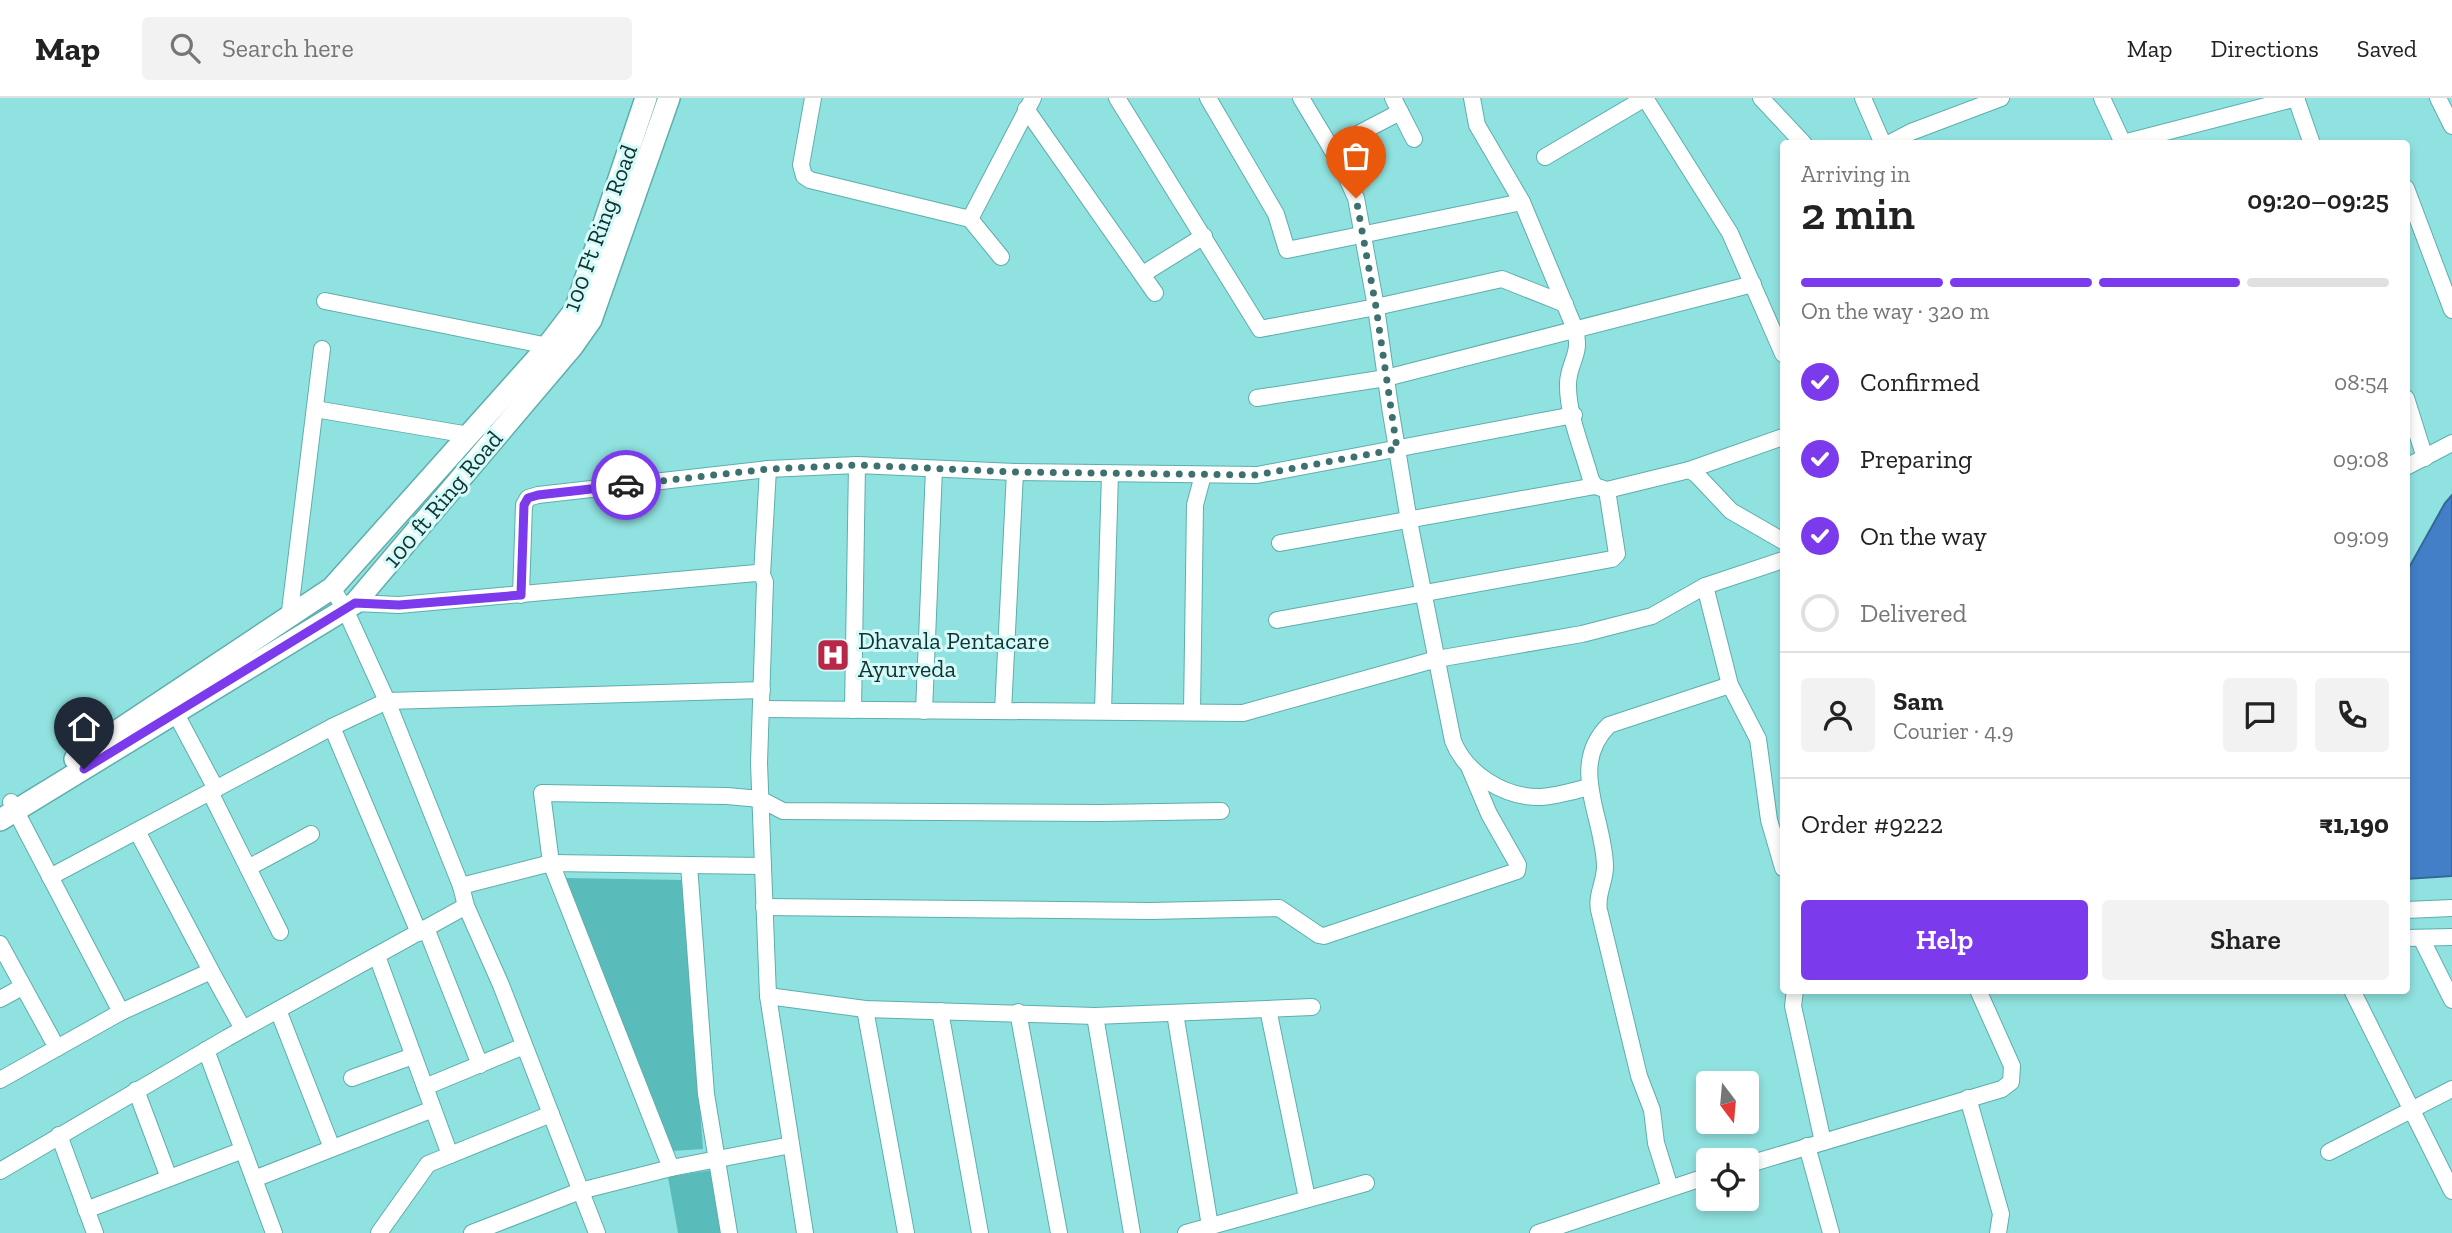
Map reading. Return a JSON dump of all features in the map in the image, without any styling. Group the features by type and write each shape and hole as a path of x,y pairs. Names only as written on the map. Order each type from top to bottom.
{"main road":[{"name":"100 Ft Ring Road","path":"7,810 332,588 548,346 575,310 646,98"},
{"name":"100 ft Ring Road","path":"7,810 176,714 350,606 572,347 591,320 669,98"}],"street":[{"path":"813,98 800,165 804,176 810,180 970,219 1001,257"},
{"path":"1117,98 1260,329 1502,279 1565,304"},
{"path":"1208,98 1276,215 1287,250 1522,202"},
{"path":"1301,98 1331,148 1356,198 1409,521 1453,741 1462,760 1470,769 1503,788 1525,796 1541,797 1589,787"},
{"path":"1277,620 1616,557 1601,488 1591,480 1574,415 1569,380 1578,351 1575,329 1522,202 1479,131 1472,98"},
{"path":"1545,157 1645,98 1730,233 1780,347"},
{"path":"1761,98 1800,140"},
{"path":"1863,98 1884,140"},
{"path":"1894,140 2001,98"},
{"path":"2102,98 2121,140"},
{"path":"2138,140 2296,98 2311,140"},
{"path":"2438,98 2452,126"},
{"path":"970,219 1030,104 1155,293"},
{"path":"1331,148 1396,105 1414,139"},
{"path":"2410,199 2452,310"},
{"path":"1143,274 1204,236"},
{"path":"1257,398 1386,378 1753,284"},
{"path":"325,301 548,346"},
{"path":"289,619 323,349"},
{"path":"315,409 469,435"},
{"path":"2410,411 2425,458"},
{"path":"521,595 524,505 532,496 768,469 857,465 1110,474 1274,473 1574,415"},
{"path":"1280,543 1601,488 1689,470 1780,438"},
{"path":"2410,465 2452,443"},
{"path":"853,710 857,465"},
{"path":"768,469 762,575 765,582 759,763 768,996 805,1233"},
{"path":"924,711 934,469"},
{"path":"1689,470 1731,511 1780,539"},
{"path":"1003,711 1015,472"},
{"path":"1103,711 1110,474"},
{"path":"1192,712 1195,505 1203,475"},
{"path":"762,709 1243,713 1437,659 1582,634 1652,616 1705,586 1780,561"},
{"path":"350,606 399,605 743,574 762,575"},
{"path":"1705,586 1730,685 1758,739 1769,820 1780,858"},
{"path":"332,588 350,606 597,1233"},
{"path":"1670,1188 1656,1143 1652,1110 1639,1076 1599,911 1605,866 1589,787 1590,757 1600,733 1609,725 1730,685"},
{"path":"50,877 332,727 387,701 762,690"},
{"path":"176,714 280,932"},
{"path":"332,727 480,1065"},
{"path":"764,907 1151,911 1279,908 1318,935 1324,936 1517,871 1518,865 1489,814 1470,769"},
{"path":"671,1168 551,863 542,793 727,796 760,799 783,811 1221,811"},
{"path":"7,810 50,877 121,1012"},
{"path":"137,831 243,1029"},
{"path":"248,868 311,834"},
{"path":"461,887 551,863 763,866"},
{"path":"689,865 706,1094 729,1233"},
{"path":"0,1171 206,1050 466,906"},
{"path":"2410,910 2452,908"},
{"path":"2452,937 2414,938 2452,1000"},
{"path":"0,944 57,1048"},
{"path":"377,956 450,1155"},
{"path":"0,1080 121,1012 211,971"},
{"path":"0,999 22,986"},
{"path":"1794,994 1793,1006 1831,1233"},
{"path":"1759,1161 2002,1089 2011,1082 2012,1066 1980,994"},
{"path":"2354,994 2452,1191"},
{"path":"768,996 865,1009 1096,1016 1312,1007"},
{"path":"865,1009 906,1233"},
{"path":"1268,1009 1307,1198"},
{"path":"278,1010 332,1148"},
{"path":"940,1010 980,1233"},
{"path":"1017,1012 1059,1233"},
{"path":"1175,1013 1210,1226"},
{"path":"1096,1016 1132,1233"},
{"path":"425,1087 524,1046"},
{"path":"206,1050 274,1233"},
{"path":"352,1078 413,1056"},
{"path":"2329,1152 2452,1089"},
{"path":"136,1090 169,1178"},
{"path":"1968,1098 2001,1214 1998,1233"},
{"path":"254,1178 433,1109"},
{"path":"382,1232 428,1164 551,1114"},
{"path":"59,1135 95,1233"},
{"path":"472,1233 501,1228 580,1191 671,1168 791,1145"},
{"path":"86,1210 243,1150"},
{"path":"1538,1233 1696,1180"},
{"path":"1186,1233 1366,1183"}],"shaded area":[{"path":"2452,495 2452,876 2410,879 2410,566"},
{"path":"565,878 683,880 703,1149 672,1151"},
{"path":"712,1170 723,1233 678,1233 668,1177"}],"way so far":[{"path":"626,485 768,469 857,465 1015,472 1257,475 1397,449 1376,307 1356,198"}],"place":[{"name":"Dhavala Pentacare Ayurveda","path":"833,655"}],"route":[{"path":"84,769 355,603 379,606 521,595 524,505 528,498 626,485"}]}
